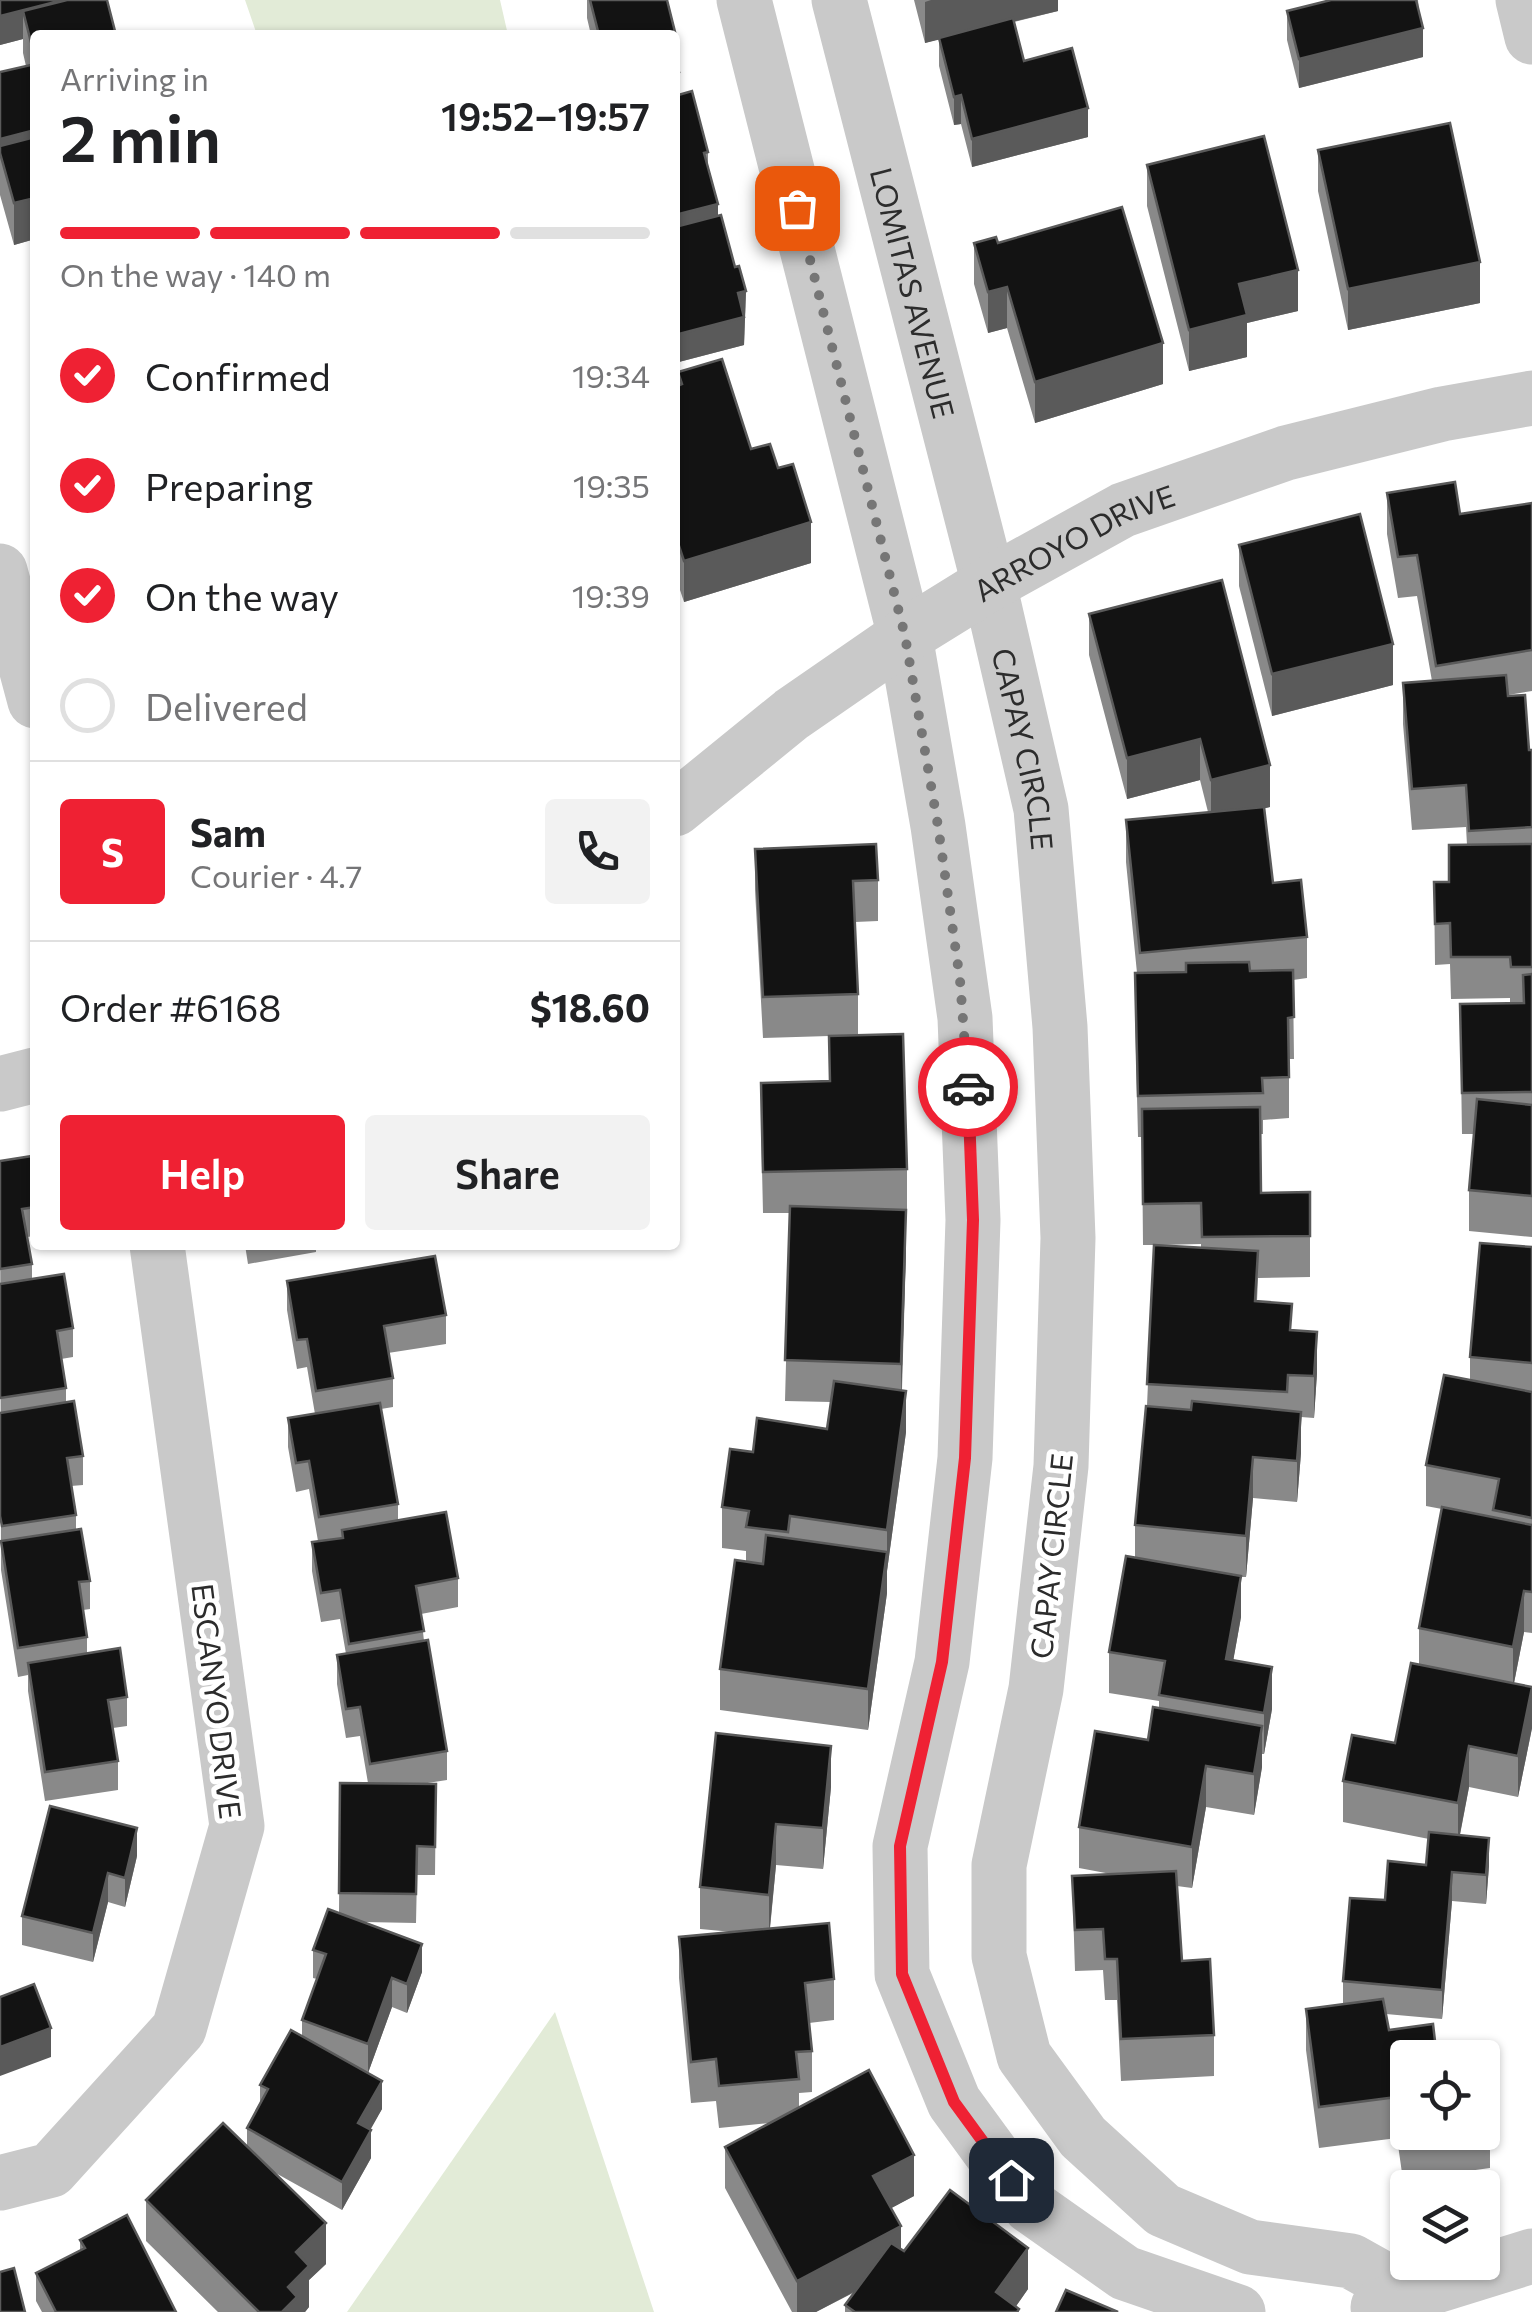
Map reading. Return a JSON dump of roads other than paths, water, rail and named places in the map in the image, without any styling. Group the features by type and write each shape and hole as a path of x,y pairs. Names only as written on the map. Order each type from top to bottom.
{"street":[{"path":"744,0 905,636 938,826 965,1018 973,1220 965,1458 942,1662 900,1846 902,1974 954,2102 1030,2206 1124,2273 1238,2312"},
{"name":"LOMITAS AVENUE","path":"839,0 990,584"},
{"path":"1523,0 1532,37"},
{"name":"ARROYO DRIVE","path":"680,805 792,714 905,636 1124,510 1286,453 1442,414 1532,398"},
{"path":"0,570 30,681"},
{"name":"CAPAY CIRCLE","path":"990,584 1041,809 1060,1026 1068,1238 1062,1466 1036,1689 999,1865 999,1956 1024,2056 1083,2137 1163,2210 1250,2248 1350,2261 1388,2303 1532,2256"},
{"path":"0,1084 30,1077"},
{"name":"ESCANYO DRIVE","path":"0,2183 51,2170 179,2029 237,1826 157,1250"}]}
